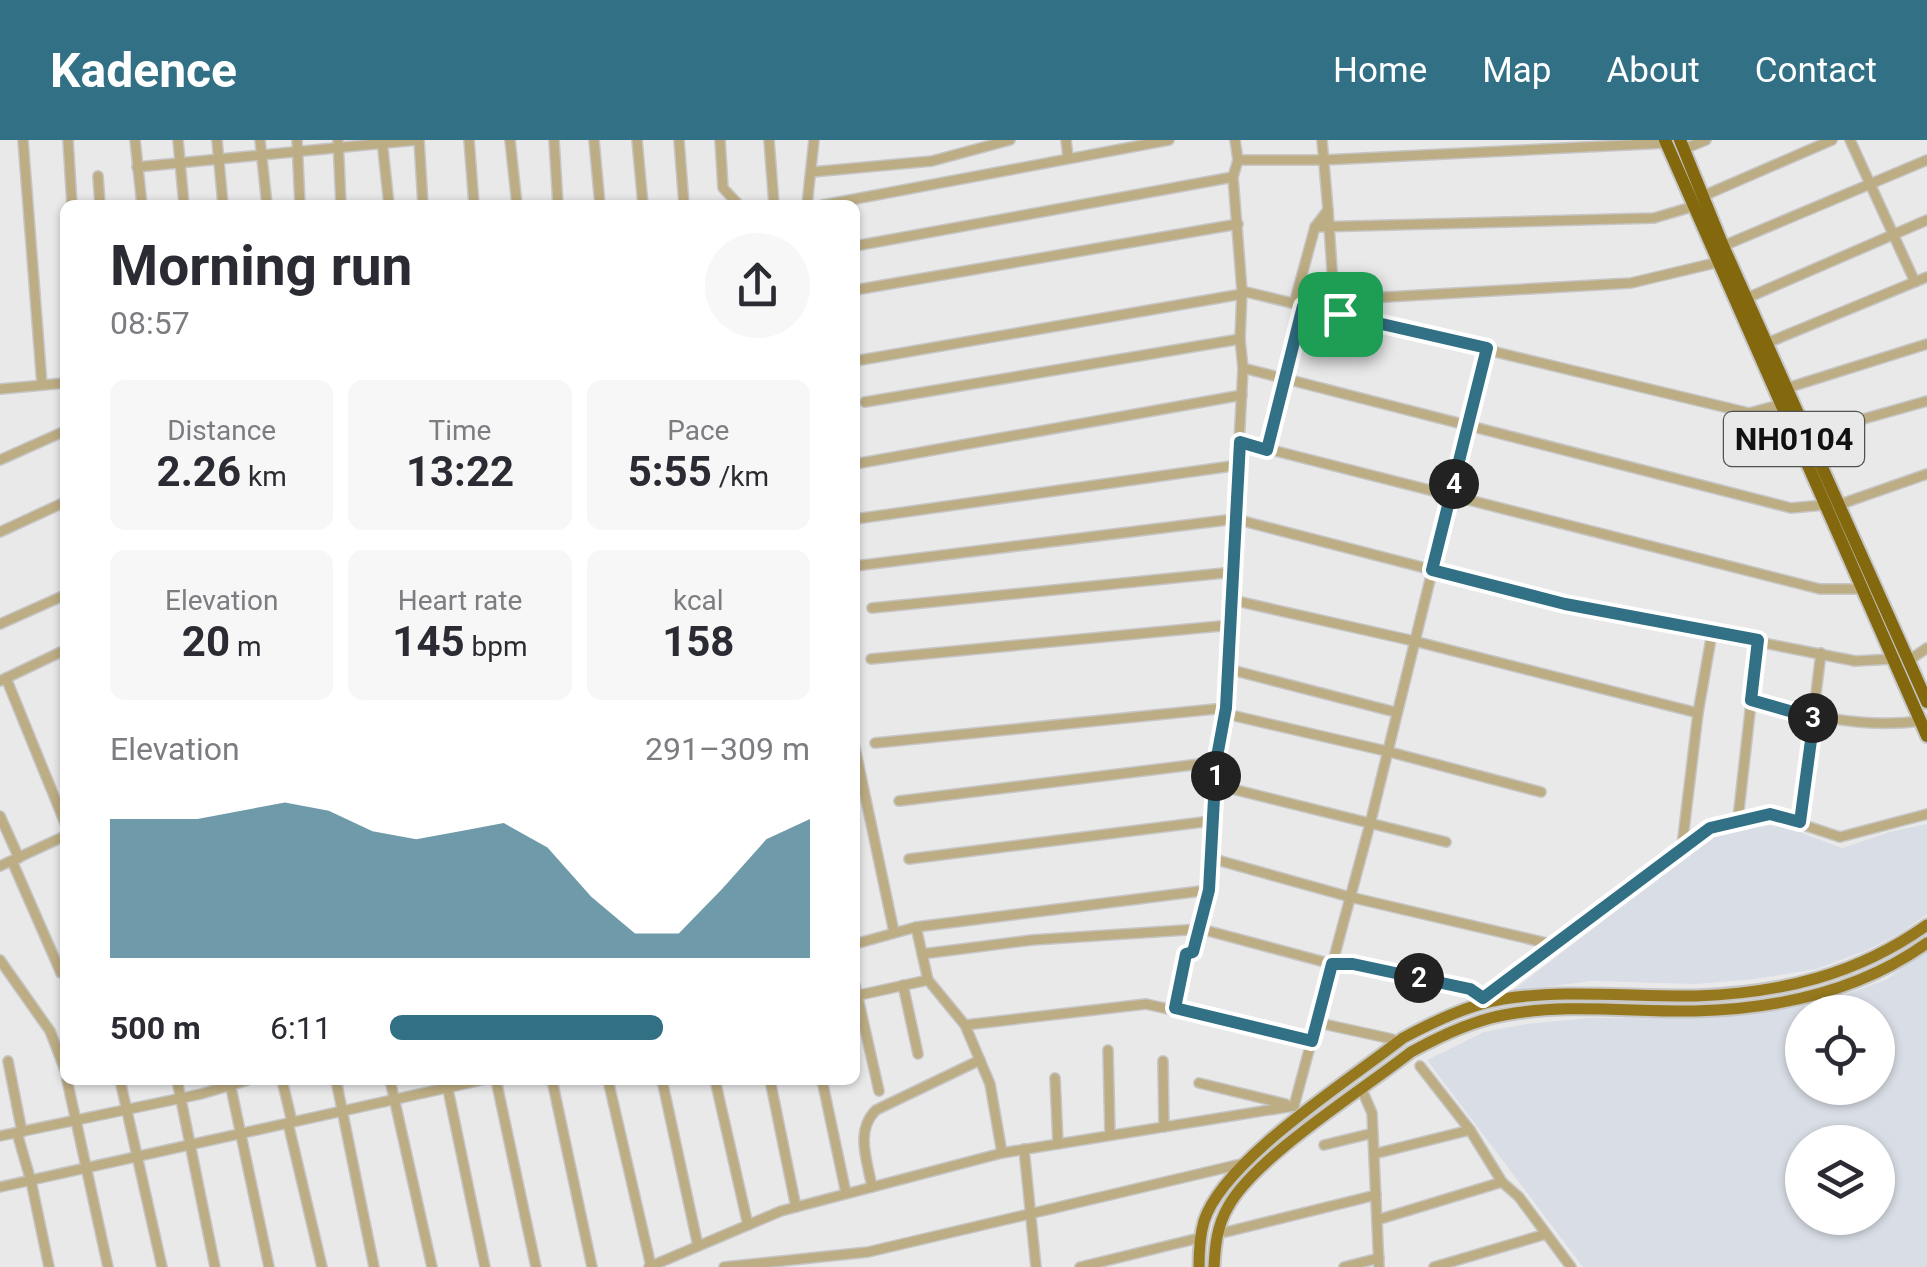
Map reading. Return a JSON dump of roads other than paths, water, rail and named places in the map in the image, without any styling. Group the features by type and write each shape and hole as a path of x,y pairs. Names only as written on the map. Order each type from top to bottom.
{"highway":[{"name":"NH0104","path":"1674,143 1779,405 1927,736"},
{"name":"NH0104","path":"1699,201 1724,246 1810,434 1927,702"}],"main road":[{"path":"1199,1267 1204,1221 1216,1195 1241,1164 1404,1038 1450,1015 1484,1001 1543,996 1696,996 1756,990 1852,969 1927,925"},
{"path":"1214,1267 1219,1226 1252,1175 1411,1052 1456,1029 1489,1018 1533,1012 1697,1011 1758,1006 1858,983 1927,944"}],"street":[{"path":"23,140 42,385"},
{"path":"68,140 72,200"},
{"path":"135,140 141,200"},
{"path":"178,140 184,200"},
{"path":"216,140 223,200"},
{"path":"260,140 266,200"},
{"path":"297,140 300,200"},
{"path":"137,166 218,161 338,144 418,140 423,200"},
{"path":"470,140 474,200"},
{"path":"510,140 517,200"},
{"path":"554,140 558,200"},
{"path":"594,140 600,200"},
{"path":"637,140 642,200"},
{"path":"678,140 684,200"},
{"path":"720,140 723,188 734,200"},
{"path":"769,140 774,200"},
{"path":"809,200 814,140"},
{"path":"812,172 932,161 1010,140"},
{"path":"1066,140 1068,157"},
{"path":"849,200 1169,140"},
{"path":"1175,1008 1186,954 1193,952 1209,890 1216,762 1228,669 1243,368 1233,177 1238,160 1236,140"},
{"path":"1322,140 1334,300 1340,314"},
{"path":"1238,160 1323,160 1568,144 1706,140"},
{"path":"1314,227 1654,218 1832,140"},
{"path":"1850,140 1915,282"},
{"path":"382,142 388,200"},
{"path":"338,144 342,200"},
{"path":"1724,246 1927,160"},
{"path":"98,176 100,200"},
{"path":"860,245 1233,177"},
{"path":"1267,450 1314,227 1328,210"},
{"path":"1747,298 1927,220"},
{"path":"860,289 1238,224"},
{"path":"1334,300 1631,283 1719,262"},
{"path":"1767,343 1927,277"},
{"path":"860,361 1242,292 1749,414 1779,405"},
{"path":"865,402 1240,340"},
{"path":"1786,388 1927,344"},
{"path":"1294,1106 1370,824 1487,348"},
{"path":"1243,368 1791,508 1824,505"},
{"path":"0,377 0,389 60,383"},
{"path":"860,463 1242,395"},
{"path":"1810,434 1927,401"},
{"path":"0,460 60,433"},
{"path":"1240,442 1820,589 1862,590"},
{"path":"860,518 1239,465"},
{"path":"1840,504 1927,474"},
{"path":"0,532 60,504"},
{"path":"860,565 1235,519 1565,604 1855,661 1893,658"},
{"path":"872,608 1234,572"},
{"path":"0,624 60,597"},
{"path":"1232,600 1698,712"},
{"path":"871,660 1231,625"},
{"path":"1682,846 1712,632"},
{"path":"1738,819 1758,640"},
{"path":"1908,661 1927,648"},
{"path":"60,652 3,679 60,811"},
{"path":"1800,822 1821,654"},
{"path":"1228,669 1395,712"},
{"path":"1751,700 1814,718 1897,724 1920,721"},
{"path":"874,743 1224,710 1541,792"},
{"path":"900,802 1216,762"},
{"path":"860,772 894,932"},
{"path":"1216,785 1446,842"},
{"path":"922,954 1032,940 1200,929 1332,964 1353,964 1470,989 1484,1001 1710,828 1770,814 1840,837 1927,814"},
{"path":"0,816 60,970"},
{"path":"910,858 1212,821"},
{"path":"0,866 60,838"},
{"path":"1210,858 1350,897 1556,945"},
{"path":"860,942 916,926 1209,890"},
{"path":"916,926 928,980 965,1025 990,1084 1002,1153"},
{"path":"0,960 50,1031 60,1057"},
{"path":"860,991 928,980"},
{"path":"903,985 918,1054"},
{"path":"965,1025 1146,1004 1312,1041"},
{"path":"860,1008 880,1091"},
{"path":"1318,1022 1392,1038"},
{"path":"1108,1050 1110,1136"},
{"path":"872,1187 863,1143 868,1119 876,1110 980,1060"},
{"path":"1163,1060 1164,1127"},
{"path":"8,1061 49,1267"},
{"path":"1420,1066 1470,1130 1502,1182 1520,1197 1571,1267"},
{"path":"1054,1078 1058,1144"},
{"path":"1200,1083 1308,1112"},
{"path":"68,1085 108,1267"},
{"path":"121,1085 162,1267"},
{"path":"178,1085 215,1267"},
{"path":"0,1136 181,1098 221,1085"},
{"path":"231,1085 269,1267"},
{"path":"283,1085 322,1267"},
{"path":"337,1085 374,1267"},
{"path":"391,1085 432,1267"},
{"path":"0,1188 344,1113 447,1085 484,1267"},
{"path":"497,1085 536,1267"},
{"path":"553,1085 592,1267"},
{"path":"609,1085 650,1266 796,1207 1002,1153 1294,1106"},
{"path":"663,1085 698,1246"},
{"path":"716,1085 748,1225"},
{"path":"771,1085 796,1207"},
{"path":"823,1085 846,1193"},
{"path":"1344,1267 1379,1263 1372,1113 1362,1090"},
{"path":"1374,1154 1470,1130"},
{"path":"1324,1145 1373,1133"},
{"path":"1024,1149 1036,1267"},
{"path":"724,1267 868,1252 1241,1164"},
{"path":"1377,1220 1502,1182"},
{"path":"1226,1232 1376,1196"},
{"path":"1434,1267 1546,1234"},
{"path":"1080,1267 1195,1240"},
{"path":"868,1252 870,1267"}]}
